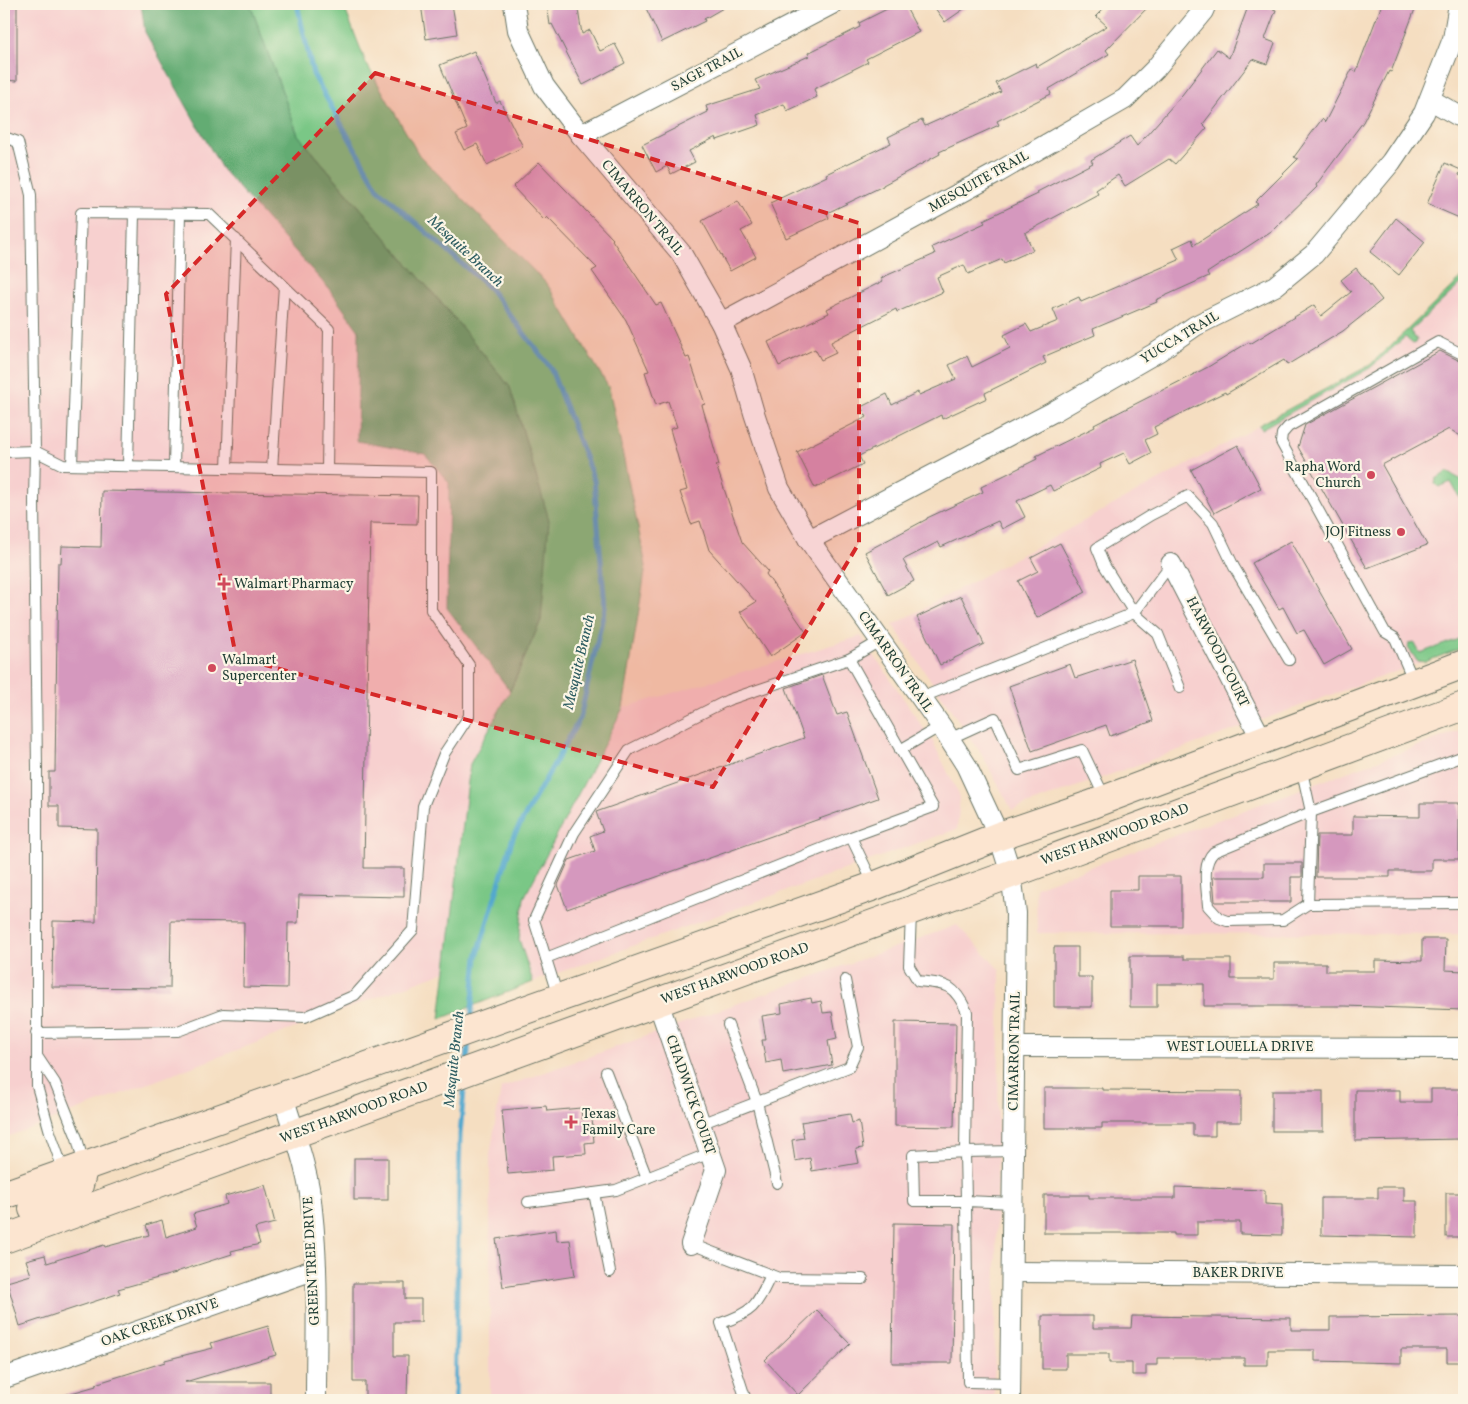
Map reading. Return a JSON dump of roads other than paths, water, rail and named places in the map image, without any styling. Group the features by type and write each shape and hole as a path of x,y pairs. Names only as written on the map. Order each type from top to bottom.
{"main road":[{"path":"4,1195 874,886 999,836 1106,799 1464,664"},
{"name":"WEST HARWOOD ROAD","path":"4,1239 1011,874 1464,706"},
{"path":"4,1220 68,1196 78,1189 74,1170"}],"street":[{"name":"CIMARRON TRAIL","path":"514,4 518,30 544,86 582,135 681,253 721,323 741,368 779,488 809,540 945,732 966,765 999,836 1011,874 1016,913 1010,1391"},
{"name":"SAGE TRAIL","path":"582,135 832,4"},
{"name":"MESQUITE TRAIL","path":"721,323 997,173 1125,99 1155,69 1203,11 1206,4"},
{"name":"YUCCA TRAIL","path":"809,540 1053,412 1159,351 1195,326 1276,286 1314,254 1391,162 1424,113 1453,40 1459,4"},
{"path":"1430,100 1464,119"},
{"name":"HARWOOD COURT","path":"1171,564 1262,740"},
{"name":"CHADWICK COURT","path":"658,1002 716,1170 691,1244"},
{"name":"WEST LOUELLA DRIVE","path":"1015,1046 1464,1048"},
{"name":"GREEN TREE DRIVE","path":"283,1096 308,1183 312,1210 316,1269 316,1400"},
{"name":"OAK CREEK DRIVE","path":"4,1378 316,1269"},
{"name":"BAKER DRIVE","path":"1012,1272 1464,1275"}],"lane":[{"path":"4,137 18,142 31,195 35,451 37,1086 50,1132 74,1170"},
{"path":"72,465 81,213 209,214 329,329 327,470"},
{"path":"128,466 134,214"},
{"path":"174,467 180,214"},
{"path":"227,468 236,239"},
{"path":"272,469 284,286"},
{"path":"1414,683 1395,638 1384,632 1281,442 1282,434 1288,427 1438,342 1464,355"},
{"path":"4,452 35,451 63,465 431,472 431,610 469,666 469,716 444,754 423,806 413,930 355,995 305,1017 223,1014 178,1031 36,1033"},
{"path":"1180,688 1158,634 1134,613 1104,565 1097,548 1188,496 1213,523 1234,567 1289,660"},
{"path":"920,698 1134,613 1171,564"},
{"path":"558,999 534,920 574,833 629,750 728,700 849,659 880,641"},
{"path":"546,958 933,807 849,659"},
{"path":"900,750 945,732 995,718 1019,770 1082,750 1106,799"},
{"path":"1464,756 1311,812 1214,852 1209,856 1206,863 1208,906 1219,918 1227,921 1283,920 1308,904 1464,903"},
{"path":"1301,766 1311,812 1308,904"},
{"path":"852,837 874,886"},
{"path":"911,910 909,966 918,981 943,983 958,994 967,1012 965,1152 968,1382 1010,1391"},
{"path":"700,1124 849,1067 858,1046 845,980"},
{"path":"728,1025 757,1102 777,1183"},
{"path":"36,1055 55,1083 77,1138 74,1170"},
{"path":"606,1072 647,1178"},
{"path":"1013,1203 914,1201 914,1155 1014,1151"},
{"path":"528,1202 616,1190 710,1153"},
{"path":"594,1193 610,1272"},
{"path":"691,1244 779,1278 864,1279"},
{"path":"746,1400 721,1323 742,1316 759,1301 771,1275"}],"waterway":[{"name":"Mesquite Branch","path":"297,4 313,74 378,189 490,289 550,367 594,480 605,607 580,718 513,837 477,957 471,1019"},
{"name":"Mesquite Branch","path":"467,1061 469,1040"},
{"name":"Mesquite Branch","path":"455,1400 460,1134 465,1080"}],"place":[{"name":"Rapha Word Church","path":"1371,475"},
{"name":"JOJ Fitness","path":"1401,532"},
{"name":"Walmart Pharmacy","path":"224,584"},
{"name":"Walmart Supercenter","path":"212,668"},
{"name":"Texas Family Care","path":"571,1122"}]}
